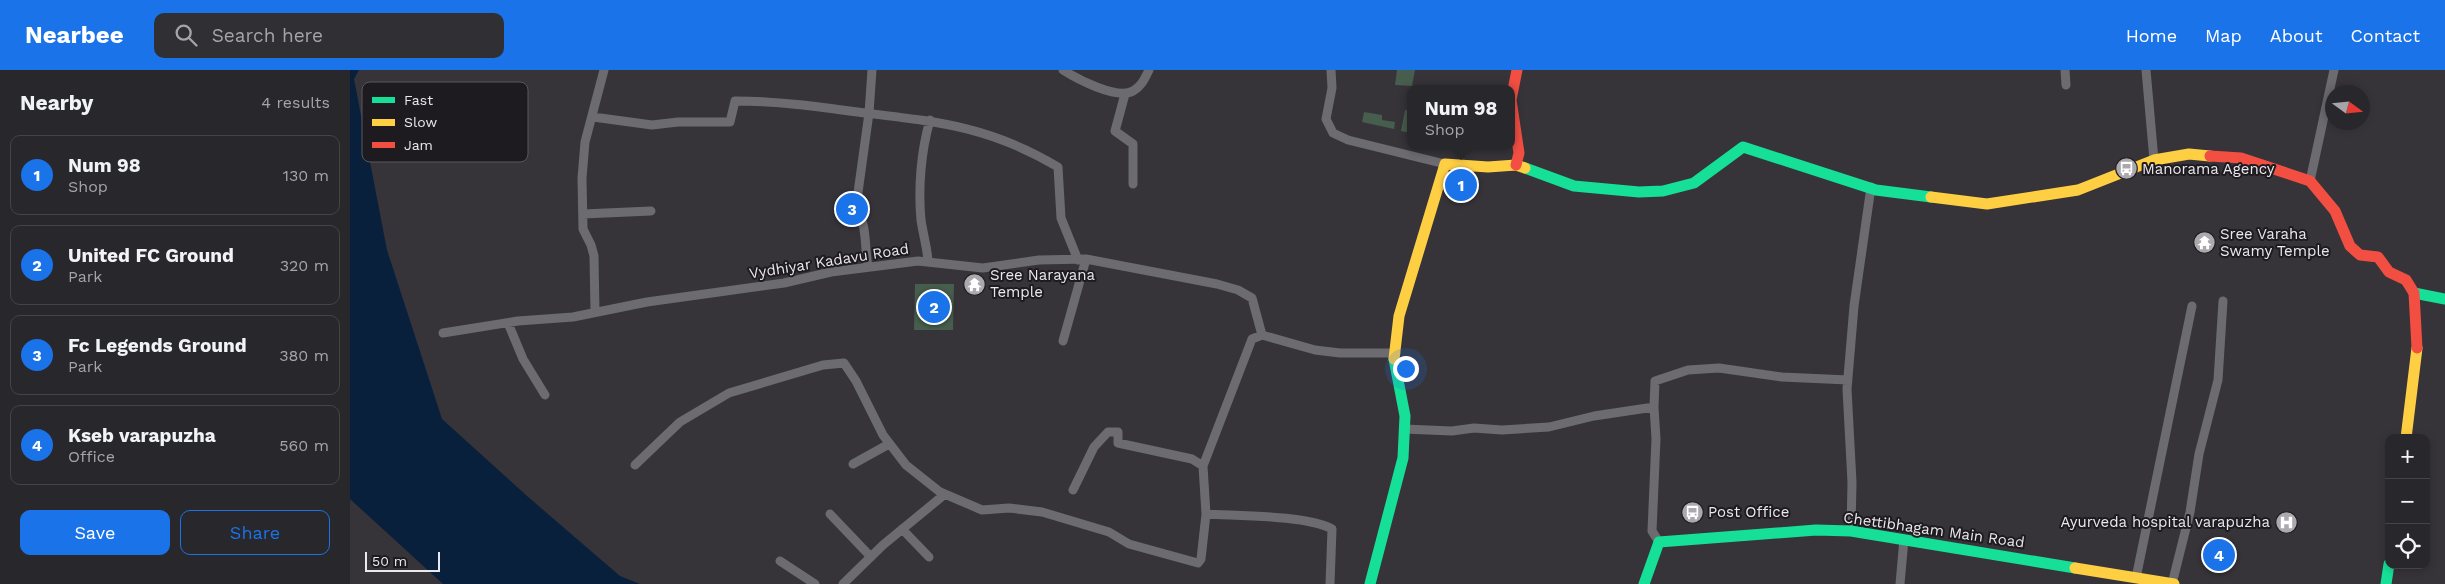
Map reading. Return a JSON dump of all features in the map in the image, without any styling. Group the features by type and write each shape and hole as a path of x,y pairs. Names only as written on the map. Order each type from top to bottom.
{"street":[{"path":"595,312 594,256 583,229 582,178 586,142 604,70"},
{"path":"868,268 866,235 862,216 856,207 869,113 872,70"},
{"path":"1063,70 1085,82 1124,94 1132,92 1144,82 1150,70"},
{"path":"1331,70 1332,88 1326,119 1334,133 1348,140 1445,164 1488,167 1516,165 1574,186 1607,191 1663,191 1694,183 1743,147 1812,171 1871,187 1912,195 1988,204 2078,190 2154,160 2189,154 2241,158 2310,181 2335,211 2350,246 2360,255 2378,257 2388,272 2406,280 2414,293 2417,356 2407,434"},
{"path":"1514,85 1517,70"},
{"path":"2065,70 2066,85"},
{"path":"2146,70 2154,160"},
{"path":"2310,181 2334,70"},
{"path":"1124,94 1115,132 1133,144 1133,184"},
{"path":"593,117 652,125 678,122 730,122 735,101 769,101 930,120 1002,138 1028,149 1058,167 1061,218 1082,260 1063,341"},
{"path":"928,261 921,201 924,139 930,120"},
{"path":"1515,123 1519,153 1516,165"},
{"path":"1370,584 1403,458 1405,416 1394,360 1399,316 1445,164"},
{"path":"1851,531 1852,482 1847,389 1854,306 1871,187"},
{"path":"582,214 651,211"},
{"name":"Vydhiyar Kadavu Road","path":"443,333 595,312 868,268 928,261 983,268 1039,260 1082,260 1217,284 1238,290 1252,298 1262,335"},
{"path":"2414,293 2445,299"},
{"path":"2173,584 2190,512 2199,454 2218,380 2223,301"},
{"path":"2136,578 2192,306"},
{"path":"508,323 523,359 545,395"},
{"path":"635,465 680,422 729,393 823,365 844,363 889,444 906,465 945,494 982,510 1009,508 1042,512 1109,532 1129,544 1198,563 1201,559 1206,514 1203,466 1252,339 1262,335 1315,350 1340,354 1396,353"},
{"path":"1644,584 1659,542 1652,531 1656,439 1655,381 1688,370 1719,368 1782,377 1848,380"},
{"path":"1404,429 1452,431 1474,428 1502,430 1549,427 1594,416 1654,407"},
{"path":"1073,490 1094,447 1108,432 1118,432 1118,443 1192,459 1203,466"},
{"path":"853,464 889,444"},
{"path":"843,584 902,529 945,494"},
{"path":"830,514 871,557"},
{"path":"1206,514 1272,517 1323,524 1332,529 1330,584"},
{"path":"902,529 929,557"},
{"name":"Chettibhagam Main Road","path":"1659,542 1766,533 1851,531 2173,584"},
{"path":"1900,584 1904,539"},
{"path":"780,561 814,584"},
{"path":"2386,584 2388,569"}],"green space":[{"path":"1397,70 1415,70 1412,85 1395,85"},
{"path":"1405,110 1407,110 1407,132 1401,131"},
{"path":"1364,112 1382,115 1382,120 1395,122 1394,129 1362,122"},
{"path":"915,284 954,284 953,330 914,330"}],"water":[{"path":"350,70 359,70 354,79 362,120 362,162 370,162 387,250 442,419 527,496 620,576 640,584 443,584 350,499"}],"traffic: fast":[{"path":"1525,168 1574,186 1639,192 1663,191 1694,183 1743,147 1876,190 1931,197"},
{"path":"2414,293 2445,299"},
{"path":"1370,584 1403,458 1405,416 1394,359"},
{"path":"1644,584 1659,542 1816,530 1851,531 2075,568"},
{"path":"2386,584 2388,569"}],"traffic: slow":[{"path":"1931,197 1987,204 2078,190 2154,160 2189,154 2210,156"},
{"path":"1394,359 1399,316 1445,164 1488,167 1516,165 1525,168"},
{"path":"2406,434 2417,348"},
{"path":"2075,568 2174,584"}],"traffic: jam":[{"path":"1514,85 1517,70"},
{"path":"1515,126 1519,153 1516,165"},
{"path":"2210,156 2241,158 2310,181 2335,211 2350,246 2360,255 2378,257 2389,272 2406,280 2414,293 2417,348"}],"place":[{"name":"Manorama Agency","path":"2126,169"},
{"name":"Num 98","path":"1461,185"},
{"name":"Fc Legends Ground","path":"852,209"},
{"name":"Sree Varaha Swamy Temple","path":"2204,243"},
{"name":"Sree Narayana Temple","path":"974,284"},
{"name":"United FC Ground","path":"934,307"},
{"name":"Post Office","path":"1692,512"},
{"name":"Ayurveda hospital varapuzha","path":"2286,522"},
{"name":"Kseb varapuzha","path":"2219,555"}]}
